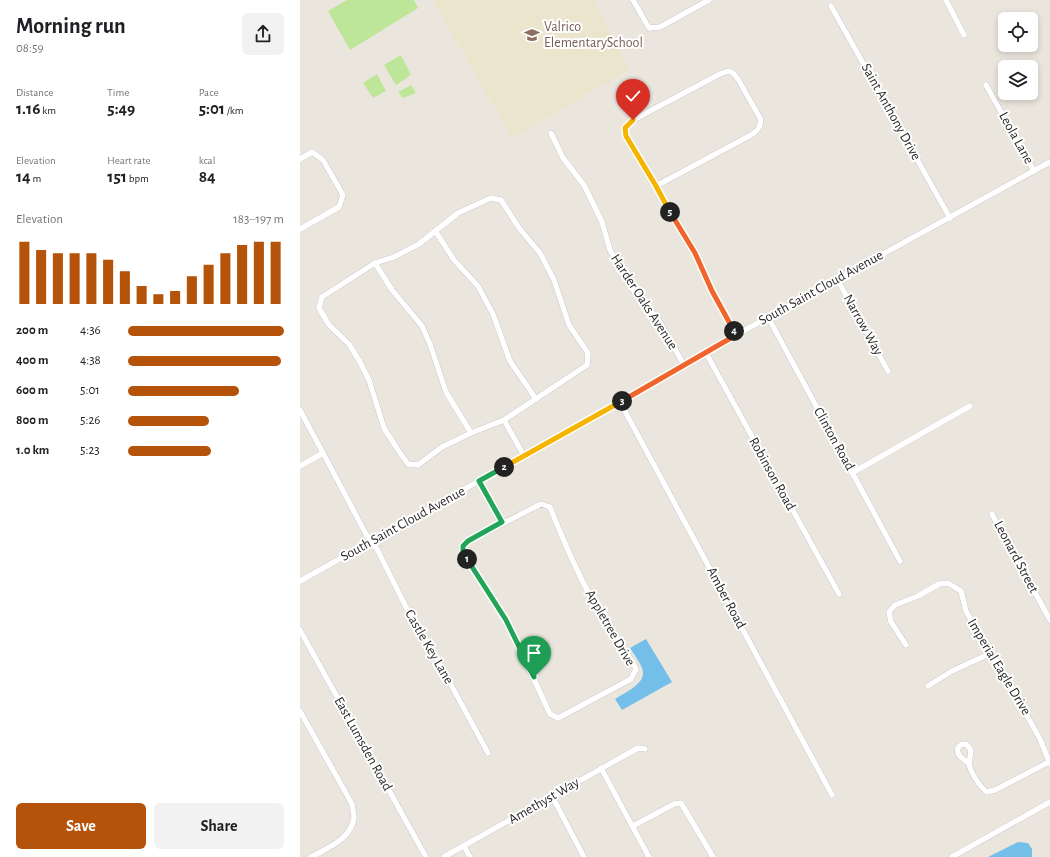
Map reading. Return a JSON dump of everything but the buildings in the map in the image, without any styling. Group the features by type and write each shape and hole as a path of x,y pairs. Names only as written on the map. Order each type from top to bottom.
{"street":[{"path":"633,0 649,28 660,27 709,0"},
{"path":"946,0 964,35"},
{"name":"Saint Anthony Drive","path":"831,6 950,218"},
{"path":"656,186 752,135 759,128 761,124 760,118 738,79 733,73 728,71 720,74 633,120 625,128 626,136 695,253 712,291 736,335"},
{"name":"Leola Lane","path":"986,85 1034,171"},
{"name":"Harder Oaks Avenue","path":"551,133 563,158 584,185 602,222 610,250 633,290 658,319 684,365"},
{"path":"300,159 312,152 323,160 343,195 339,207 302,228"},
{"name":"South Saint Cloud Avenue","path":"300,581 620,402 736,335 1050,162"},
{"path":"491,198 501,200 519,228 540,253 554,280 569,325 588,353 587,365 536,399 504,420 471,433 442,447 418,465 408,464 384,428 369,380 360,362 349,344 329,325 319,308 322,297 375,263 394,257 419,244 436,232 458,213 491,198"},
{"path":"436,232 454,260 478,286 493,314 510,361 536,399"},
{"path":"375,263 392,290 422,326 430,344 446,392 471,433"},
{"name":"Narrow Way","path":"837,279 888,371"},
{"name":"Clinton Road","path":"768,318 900,561"},
{"name":"Robinson Road","path":"706,353 839,594"},
{"name":"Amber Road","path":"620,402 832,795"},
{"path":"852,473 970,406"},
{"name":"Castle Key Lane","path":"300,410 370,542 377,548 406,607 439,662 488,753"},
{"path":"504,420 524,456"},
{"path":"300,466 323,453"},
{"path":"479,481 502,522"},
{"name":"Appletree Drive","path":"541,504 550,508 576,568 606,623 629,654 636,669 631,679 558,718 550,714 520,647 506,620 484,584 463,554 463,546 468,541 502,522 541,504"},
{"name":"Leonard Street","path":"992,514 1050,620"},
{"name":"Imperial Eagle Drive","path":"906,645 891,622 889,612 895,605 918,596 939,584 948,583 961,591 966,612 989,654 998,662 1010,683 1040,739 1049,763"},
{"name":"East Lumsden Road","path":"300,630 426,857"},
{"path":"928,686 952,671 989,654"},
{"path":"300,711 352,804 354,817 346,836 311,857"},
{"name":"Amethyst Way","path":"444,857 638,748 645,749"},
{"path":"969,763 975,777 986,792 995,790 1049,763"},
{"path":"601,768 649,857"},
{"path":"552,796 584,857"},
{"path":"952,857 1050,802"},
{"path":"633,826 674,804 681,803 686,808 713,857"},
{"path":"464,846 470,857"}],"shaded area":[{"name":"Valrico ElementarySchool","path":"433,0 593,0 630,69 512,138"}],"green space":[{"path":"347,0 414,0 418,8 350,50 328,11"},
{"path":"401,55 411,75 396,85 384,65"},
{"path":"377,74 386,91 373,98 363,83"},
{"path":"411,85 416,93 403,98 398,92"}],"water":[{"path":"646,639 672,682 622,710 615,699 639,683 643,673 641,665 630,648"},
{"path":"1018,842 1028,843 1032,849 1032,857 988,857"}],"place":[{"name":"Valrico ElementarySchool","path":"532,35"}],"route":[{"path":"534,677 506,620 484,584 463,554 463,546 468,541 502,522 479,481 736,335 712,291 695,253 626,136 625,128 633,120"}]}
